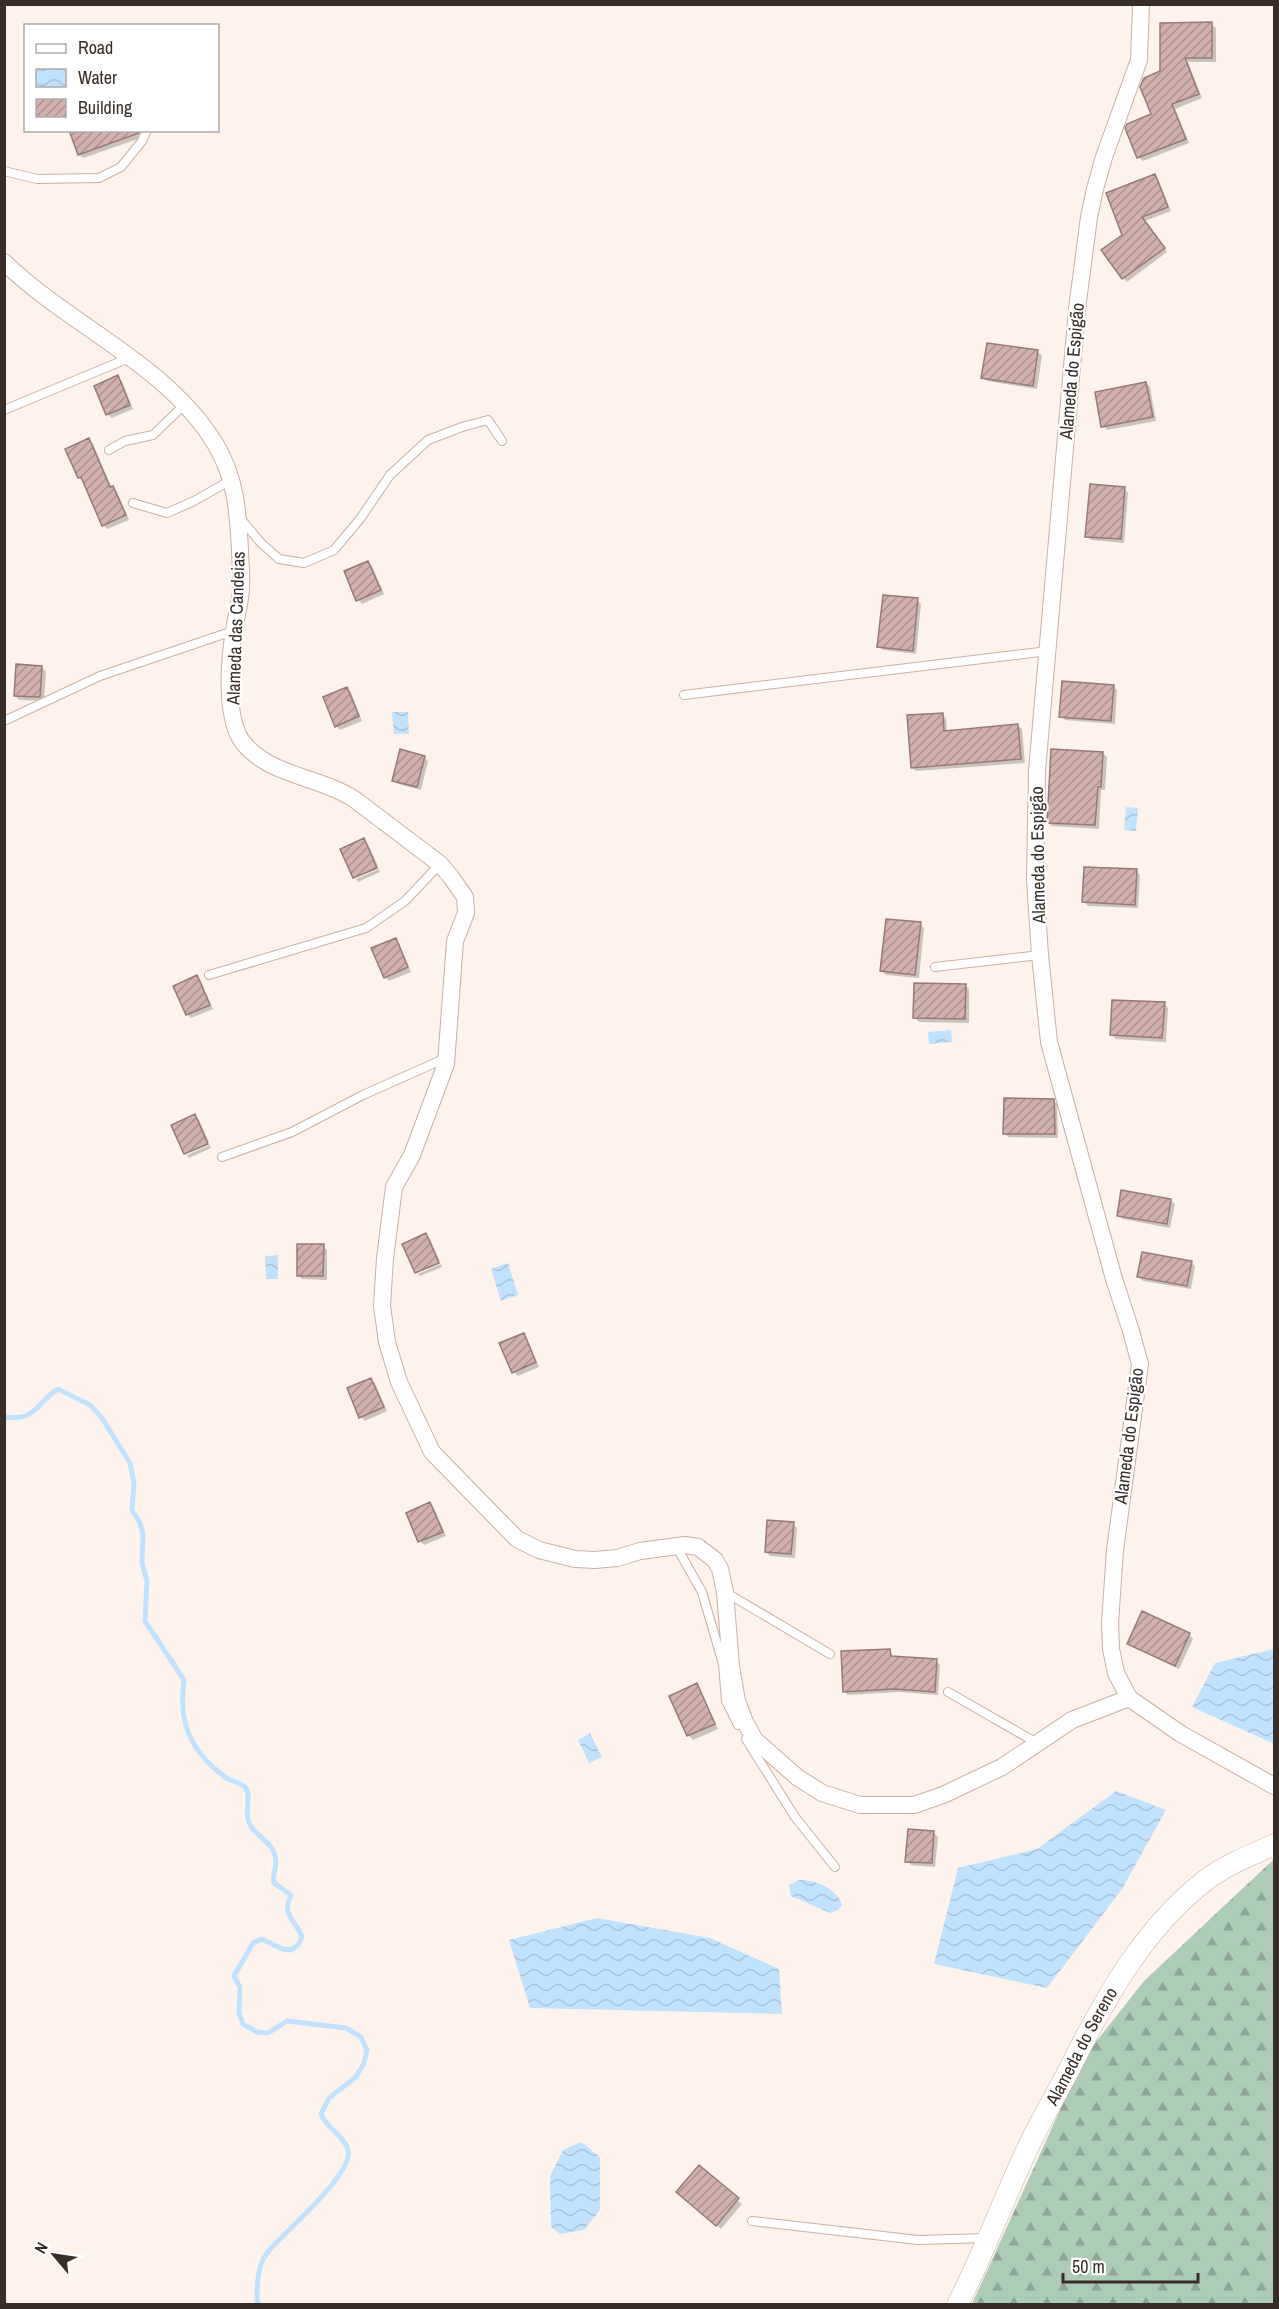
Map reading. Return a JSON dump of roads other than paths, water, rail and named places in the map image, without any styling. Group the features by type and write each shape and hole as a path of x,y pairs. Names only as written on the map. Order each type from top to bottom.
{"street":[{"name":"Alameda do Espigão","path":"1129,1698 1116,1673 1110,1623 1115,1550 1140,1364 1114,1279 1049,1042 1035,880 1035,815 1077,309 1089,217 1104,157 1139,60 1141,4"},
{"name":"Alameda das Candeias","path":"4,262 30,286 151,374 184,405 216,446 231,480 238,515 242,585 234,631 230,696 236,730 244,745 264,762 340,790 440,864 465,897 466,913 455,941 446,1064 412,1155 394,1187 381,1305 387,1342 399,1382 432,1452 517,1539 539,1550 574,1559 596,1560 685,1545 698,1547 715,1560 720,1569 725,1592 731,1666 737,1701 745,1722 755,1740 796,1777 822,1793 860,1806 914,1805 994,1771 1072,1720 1129,1698"},
{"path":"1129,1698 1181,1734 1275,1786"},
{"name":"Alameda do Sereno","path":"958,2304 1032,2139 1090,2027 1140,1949 1175,1908 1206,1880 1228,1866 1275,1845"}],"lane":[{"path":"4,171 37,179 99,178 121,167 142,141 146,132"},
{"path":"4,410 129,358"},
{"path":"109,450 124,441 153,435 184,405"},
{"path":"238,515 261,543 279,560 304,562 334,550 360,519 390,475 428,440 488,420 502,441"},
{"path":"133,503 167,513 231,480"},
{"path":"4,721 100,676 234,631"},
{"path":"684,695 1048,651"},
{"path":"209,975 366,928 405,901 440,864"},
{"path":"935,967 1040,955"},
{"path":"222,1157 292,1132 363,1095 447,1058"},
{"path":"676,1546 702,1592 723,1664 726,1701 746,1739 795,1817 835,1867"},
{"path":"725,1592 830,1654"},
{"path":"948,1692 1037,1743"},
{"path":"752,2221 918,2240 988,2238"}],"water":[{"path":"392,712 408,712 409,734 394,734"},
{"path":"1126,807 1138,808 1136,831 1124,830"},
{"path":"951,1030 952,1042 929,1044 928,1032"},
{"path":"278,1255 278,1279 266,1279 265,1256"},
{"path":"508,1263 518,1295 501,1301 491,1269"},
{"path":"1274,1649 1274,1744 1192,1707 1215,1663"},
{"path":"590,1733 602,1757 589,1763 578,1740"},
{"path":"1116,1791 1166,1810 1122,1889 1047,1988 934,1964 958,1868 1037,1849"},
{"path":"799,1880 825,1886 836,1894 842,1905 838,1910 830,1913 791,1896 789,1885"},
{"path":"597,1918 710,1938 779,1969 782,2014 530,2008 509,1940"},
{"path":"581,2142 600,2157 600,2210 584,2230 560,2234 551,2227 550,2176 563,2150"}],"waterway":[{"path":"4,1417 15,1418 30,1414 58,1389 90,1405 102,1418 130,1463 134,1483 132,1510 140,1523 143,1534 142,1563 147,1581 145,1621 184,1680 185,1722 195,1746 213,1767 227,1778 243,1785 247,1790 247,1815 250,1825 273,1850 276,1859 274,1883 291,1895 288,1912 302,1937 298,1945 291,1950 282,1949 262,1939 253,1943 234,1976 240,1987 239,2013 243,2024 257,2032 268,2033 287,2021 346,2028 361,2037 367,2050 364,2063 356,2077 329,2098 321,2114 346,2145 347,2161 329,2188 267,2253 259,2270 257,2302 259,2304"}]}
